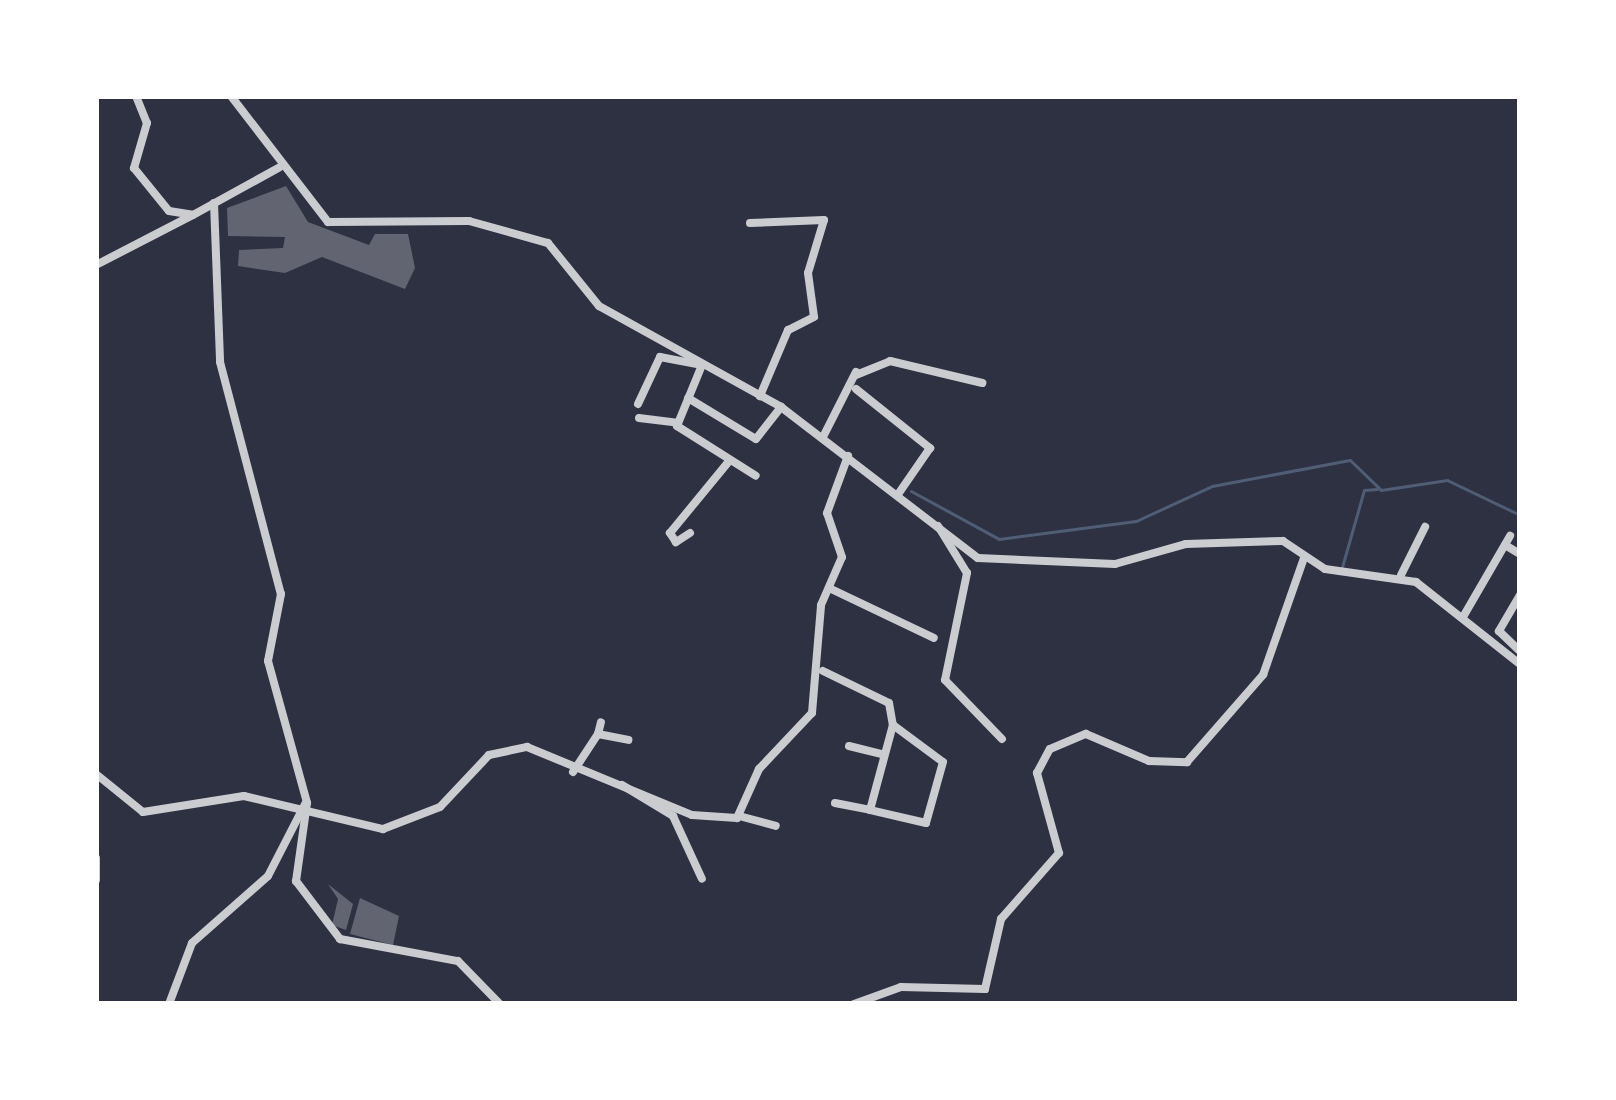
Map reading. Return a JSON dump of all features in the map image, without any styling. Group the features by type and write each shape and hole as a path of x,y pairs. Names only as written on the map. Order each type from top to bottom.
{"street":[{"path":"136,96 147,111 140,180 169,211 193,215"},
{"path":"231,96 328,223 524,231 599,306 781,406 938,526 998,563 1115,564 1266,539 1304,558 1401,575 1520,664"},
{"path":"96,265 280,166"},
{"path":"214,203 220,362 280,594 268,661 307,803 296,881 322,923 358,948 458,961 500,1004"},
{"path":"750,223 824,220 808,273 814,317 788,330 760,396"},
{"path":"638,404 659,357 703,365"},
{"path":"823,437 856,388 856,374 890,361 982,383"},
{"path":"677,423 703,365"},
{"path":"856,388 930,448 898,493"},
{"path":"688,398 756,440 781,406"},
{"path":"639,418 677,423 756,476"},
{"path":"740,816 759,769 801,737 823,671 830,588 842,556 826,513 848,456"},
{"path":"690,533 676,542 670,533 730,460"},
{"path":"938,526 967,573 945,680 1002,740"},
{"path":"1401,575 1425,527"},
{"path":"1462,618 1508,540 1520,554"},
{"path":"854,1004 901,987 985,989 1001,919 1059,853 1037,773 1050,749 1086,734 1149,761 1196,756 1263,676 1304,558"},
{"path":"830,588 934,638"},
{"path":"1520,595 1498,631 1520,652"},
{"path":"823,671 889,703 893,725 870,810"},
{"path":"573,773 601,722"},
{"path":"835,803 926,823 943,762 893,725"},
{"path":"598,734 628,740"},
{"path":"849,746 884,755"},
{"path":"96,774 143,812 224,796 307,803 383,829 440,807 489,755 542,750 573,773 620,782 692,814 740,816 776,826"},
{"path":"620,782 673,816 701,879"},
{"path":"170,1004 192,943 268,876 307,803"},
{"path":"96,858 96,880"}],"building":[{"path":"286,186 308,222 369,245 375,234 408,234 415,268 405,289 322,257 285,273 238,266 239,250 283,248 285,237 228,236 227,208"},
{"path":"328,884 353,904 346,930 332,925 338,899"},
{"path":"360,898 399,916 393,945 350,934"}],"waterway":[{"path":"911,491 999,539 1136,521 1212,486 1350,460 1381,490 1447,480 1520,515"},
{"path":"1342,567 1364,490 1377,489"}]}
